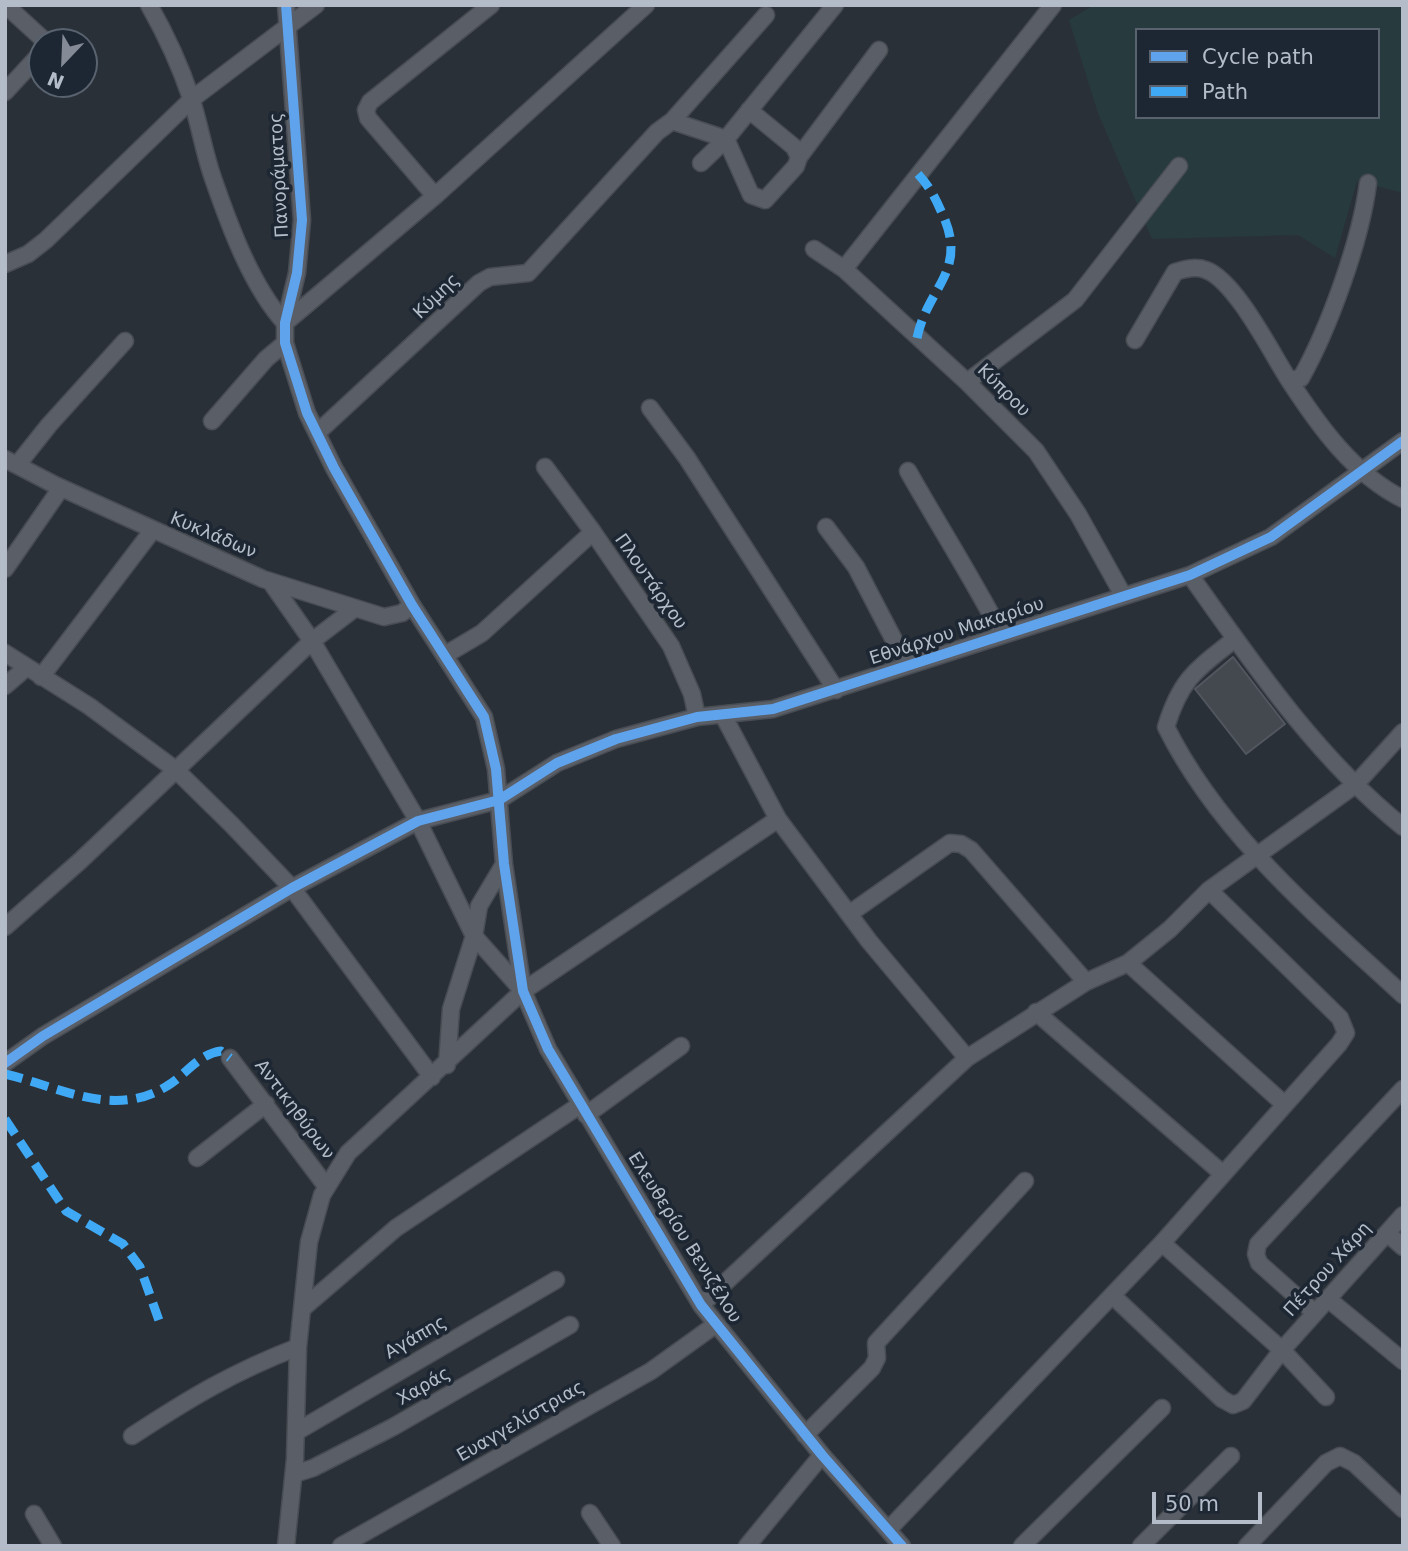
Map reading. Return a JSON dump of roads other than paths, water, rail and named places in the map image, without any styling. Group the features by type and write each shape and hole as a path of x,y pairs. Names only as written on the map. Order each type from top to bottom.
{"street":[{"path":"149,5 171,46 192,99 218,190 265,301 285,323 435,196 646,5"},
{"name":"Πανοράματος","path":"286,5 302,220 297,273 285,323 285,343 307,413 317,433 412,605 484,717 492,742 504,864 523,991"},
{"path":"5,264 29,254 46,240 192,99 316,5"},
{"path":"435,196 369,118 366,110 370,103 491,5"},
{"path":"701,163 726,139 835,5"},
{"path":"844,269 1053,5"},
{"path":"11,10 31,28"},
{"name":"Κύμης","path":"317,433 479,283 490,277 527,273 657,132 672,121 766,15"},
{"path":"672,121 726,139 751,195 758,200 765,200 796,166 799,157 879,50"},
{"path":"5,92 28,67"},
{"path":"749,110 794,147 799,157"},
{"path":"967,382 1075,300 1180,166"},
{"path":"1289,380 1301,378 1330,319 1356,235 1368,183"},
{"name":"Κύπρου","path":"814,249 844,269 967,382 1036,451 1078,514 1123,595"},
{"path":"1135,340 1175,272 1188,267 1207,270 1249,314 1289,380 1361,472 1378,486 1403,499"},
{"path":"11,461 49,425 125,341"},
{"path":"212,421 266,359 285,343"},
{"path":"650,408 687,458 836,690"},
{"name":"Εθνάρχου Μακαρίου","path":"5,1063 43,1036 292,888 418,821 499,800 557,763 616,739 697,717 773,709 1123,595 1190,576 1271,537 1403,442"},
{"name":"Κυκλάδων","path":"11,461 152,531 270,581 374,615 394,617 412,605"},
{"path":"545,467 593,532"},
{"path":"908,471 972,578 1002,635"},
{"path":"5,569 61,488"},
{"path":"826,527 856,568 907,665"},
{"path":"5,686 34,672 152,531"},
{"name":"Πλουτάρχου","path":"445,655 482,633 593,532 671,646 692,694 697,717"},
{"path":"1190,576 1235,639 1355,785 1403,827"},
{"path":"270,581 312,641 418,821 474,936 523,991"},
{"path":"5,926 312,641 354,609"},
{"path":"1235,639 1188,676 1174,702 1166,727 1186,767 1255,855 1285,887 1403,995"},
{"path":"5,653 89,706 176,770 292,888 432,1077"},
{"path":"723,715 778,819 849,914 967,1058"},
{"path":"701,1305 967,1058 1086,982 1128,963 1170,929 1209,890 1355,785 1403,732"},
{"path":"286,1546 294,1474 298,1347 313,1218 327,1186 348,1153 447,1065 523,991 778,819"},
{"path":"849,914 950,843 961,844 971,850 1086,982"},
{"path":"447,1065 451,1009 474,936 480,906 504,864"},
{"path":"888,1530 1114,1297 1339,1044 1346,1032 1340,1018 1209,890"},
{"path":"1128,963 1284,1104"},
{"name":"Ελευθερίου Βενιζέλου","path":"523,991 548,1049 701,1305 805,1435 902,1546"},
{"path":"1036,1012 1223,1174"},
{"path":"302,1309 396,1228 681,1046"},
{"name":"Αντικηθύρων","path":"230,1058 327,1186"},
{"path":"1315,1313 1259,1263 1255,1254 1258,1244 1403,1089"},
{"path":"197,1158 266,1104"},
{"path":"805,1435 872,1368 877,1358 876,1343 1025,1181"},
{"name":"Πέτρου Χάρη","path":"1114,1297 1222,1399 1233,1405 1243,1401 1282,1350 1403,1215"},
{"path":"1387,1233 1403,1247"},
{"path":"1163,1243 1282,1350 1326,1396"},
{"name":"Αγάπης","path":"296,1432 556,1280"},
{"path":"1328,1299 1403,1361"},
{"name":"Χαράς","path":"294,1474 313,1468 393,1427 570,1325"},
{"name":"Ευαγγελίστριας","path":"341,1546 650,1371 715,1325"},
{"path":"132,1436 206,1387 243,1368 298,1347"},
{"path":"1022,1546 1162,1408"},
{"path":"747,1546 822,1455"},
{"path":"1247,1546 1326,1462 1340,1455 1354,1463 1403,1509"},
{"path":"1142,1546 1231,1456"},
{"path":"590,1513 612,1546"},
{"path":"34,1514 53,1546"}]}
